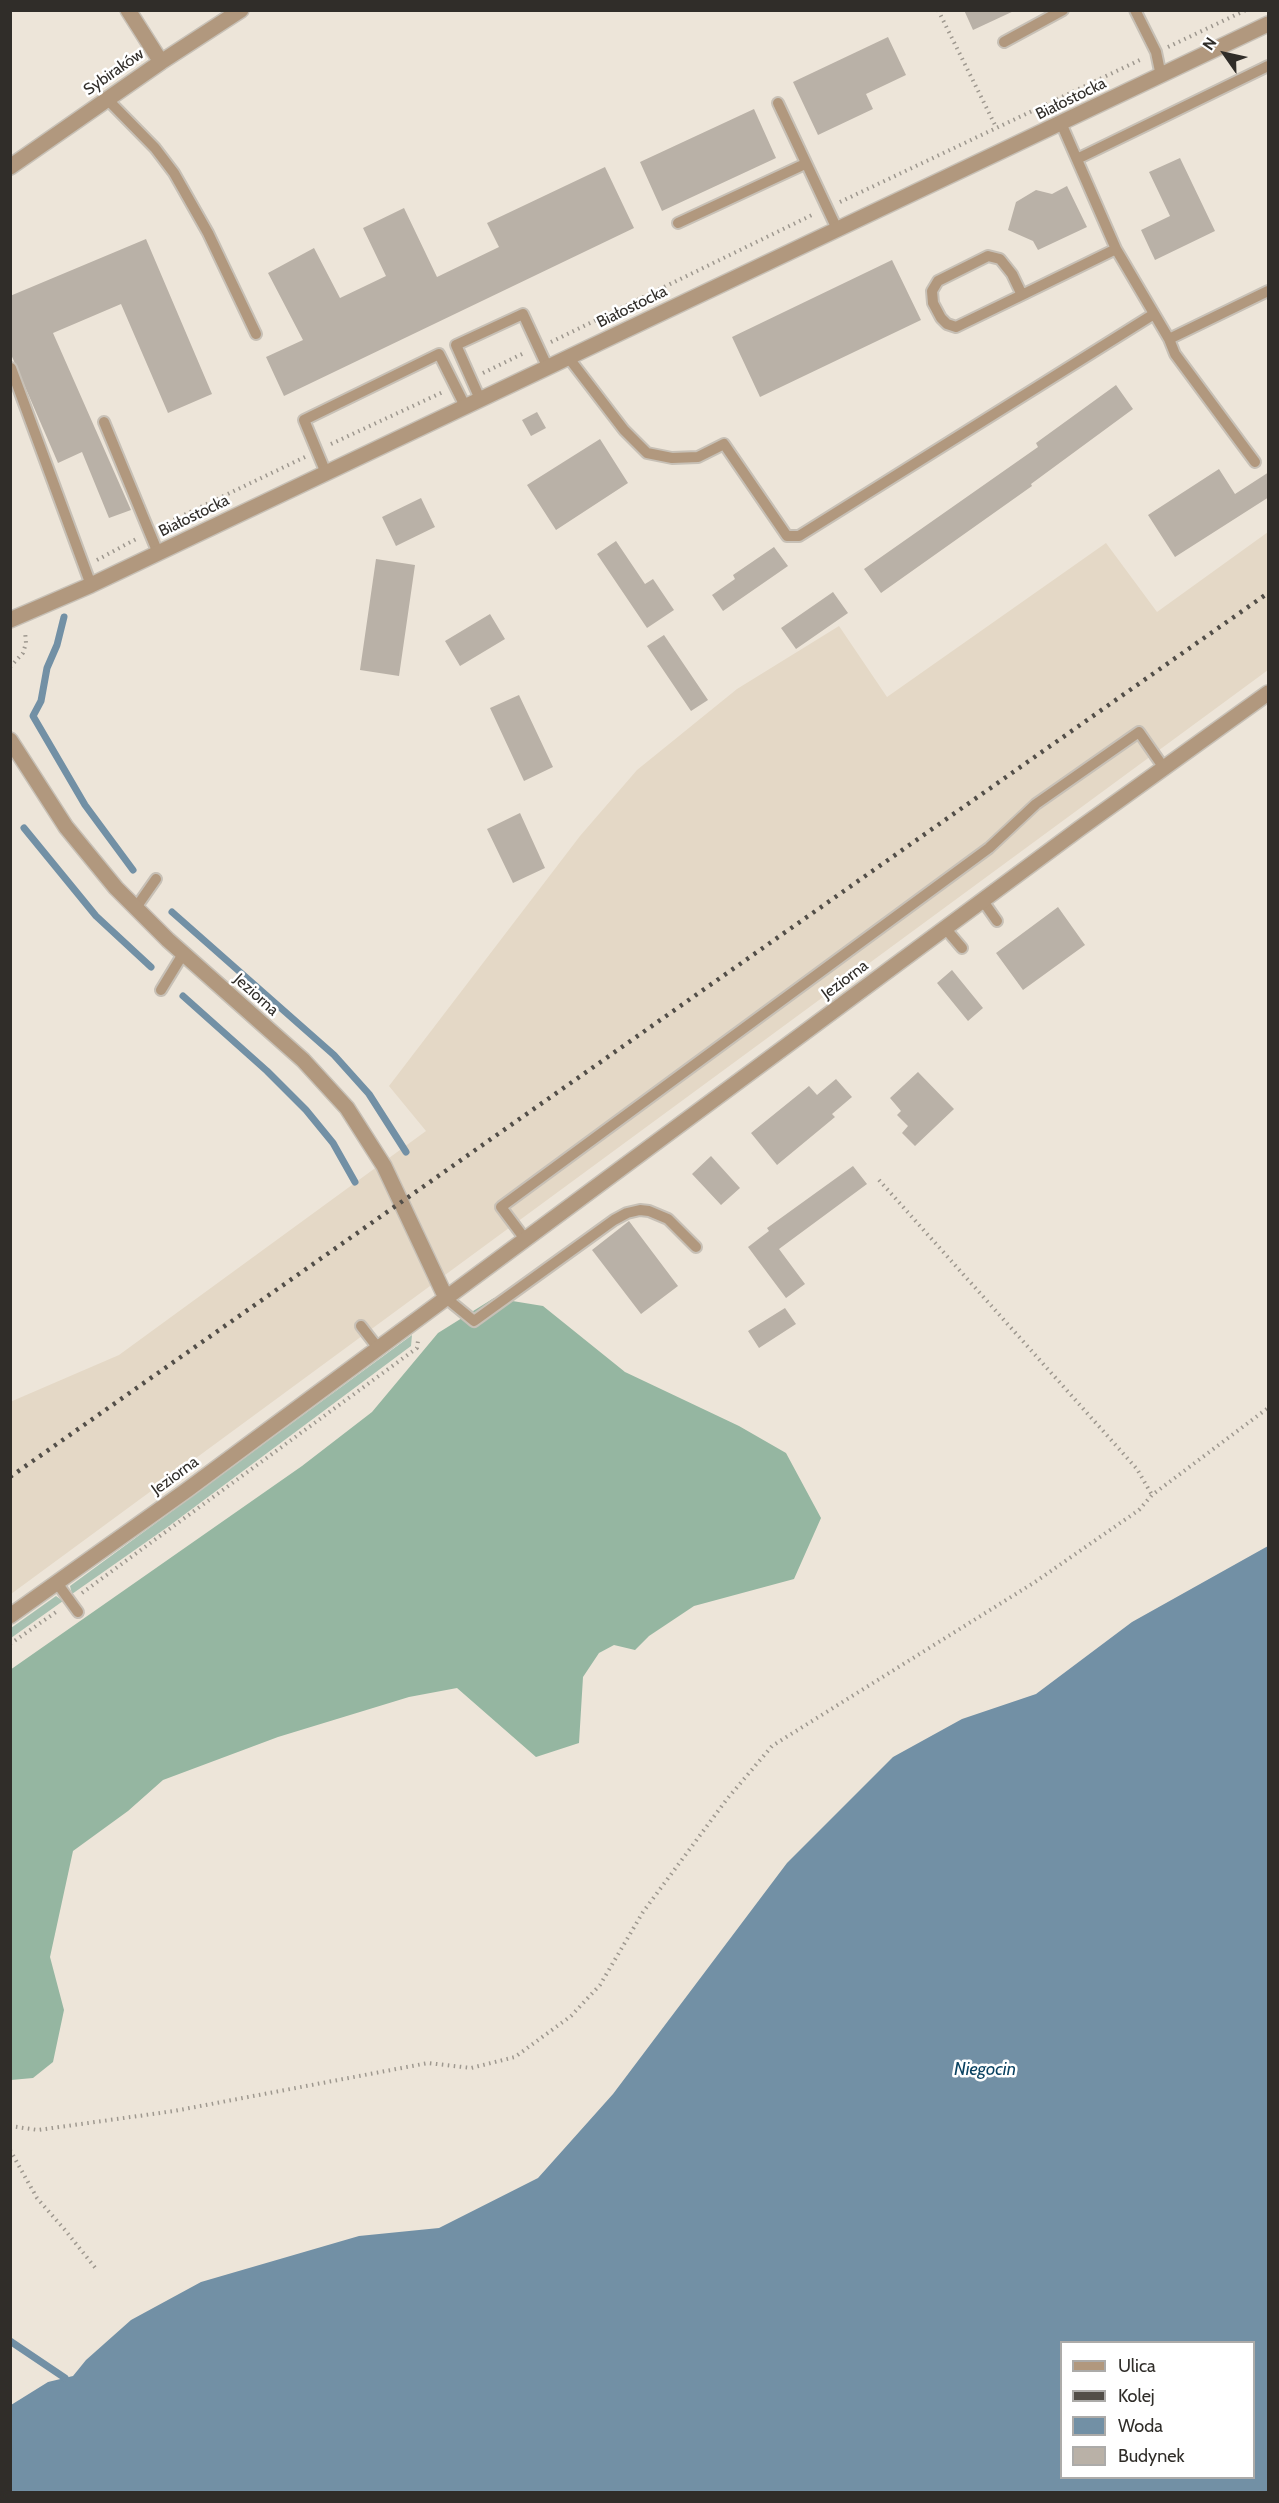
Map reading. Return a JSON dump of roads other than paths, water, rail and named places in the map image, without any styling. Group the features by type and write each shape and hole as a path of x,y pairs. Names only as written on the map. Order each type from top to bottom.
{"street":[{"path":"128,10 160,62"},
{"name":"Sybiraków","path":"10,167 160,62 241,10"},
{"name":"Białostocka","path":"17,623 91,585 547,366 1269,24"},
{"name":"Jeziorna","path":"10,1616 446,1298 945,928 1269,693"},
{"name":"Jeziorna","path":"10,740 75,839 135,909 303,1060 353,1115 384,1166 446,1298"}],"lane":[{"path":"1004,42 1064,10"},
{"path":"1135,10 1156,52 1161,76"},
{"path":"1077,159 1269,66"},
{"path":"107,99 155,148 174,173 208,233 256,334"},
{"path":"778,103 837,229"},
{"path":"1061,123 1116,249 1175,354 1255,462"},
{"path":"678,223 805,164"},
{"path":"1022,295 1012,274 1000,259 988,256 938,281 932,291 933,303 941,318 947,324 956,327 1022,295 1116,249"},
{"path":"1168,339 1269,291"},
{"path":"480,399 456,345 523,314 547,366"},
{"path":"568,357 624,429 646,453 672,458 698,457 724,444 787,536 798,536 1154,314"},
{"path":"326,473 304,420 439,354 465,406"},
{"path":"11,369 91,585"},
{"path":"104,422 158,553"},
{"path":"525,1239 501,1207 980,855 1036,804 1139,732 1164,768"},
{"path":"135,909 156,879"},
{"path":"983,901 997,921"},
{"path":"945,928 962,948"},
{"path":"161,990 183,954"},
{"path":"446,1298 474,1321 614,1220 640,1210 649,1210 668,1219 696,1247"},
{"path":"362,1326 378,1348"},
{"path":"57,1583 78,1612"}],"water":[{"name":"Niegocin","path":"1268,1546 1268,2492 11,2492 11,2405 48,2382 73,2376 86,2360 131,2320 201,2282 359,2236 439,2228 538,2178 613,2094 787,1863 893,1757 962,1719 1036,1694 1132,1622"}],"waterway":[{"path":"64,617 57,645 47,668 41,701 33,716 85,805 133,870"},
{"path":"24,828 96,916 151,967"},
{"path":"172,912 334,1055 369,1094 406,1152"},
{"path":"183,996 267,1071 306,1110 333,1143 355,1182"},
{"path":"10,2341 65,2378"}],"railway":[{"path":"10,1477 1268,593"}]}
